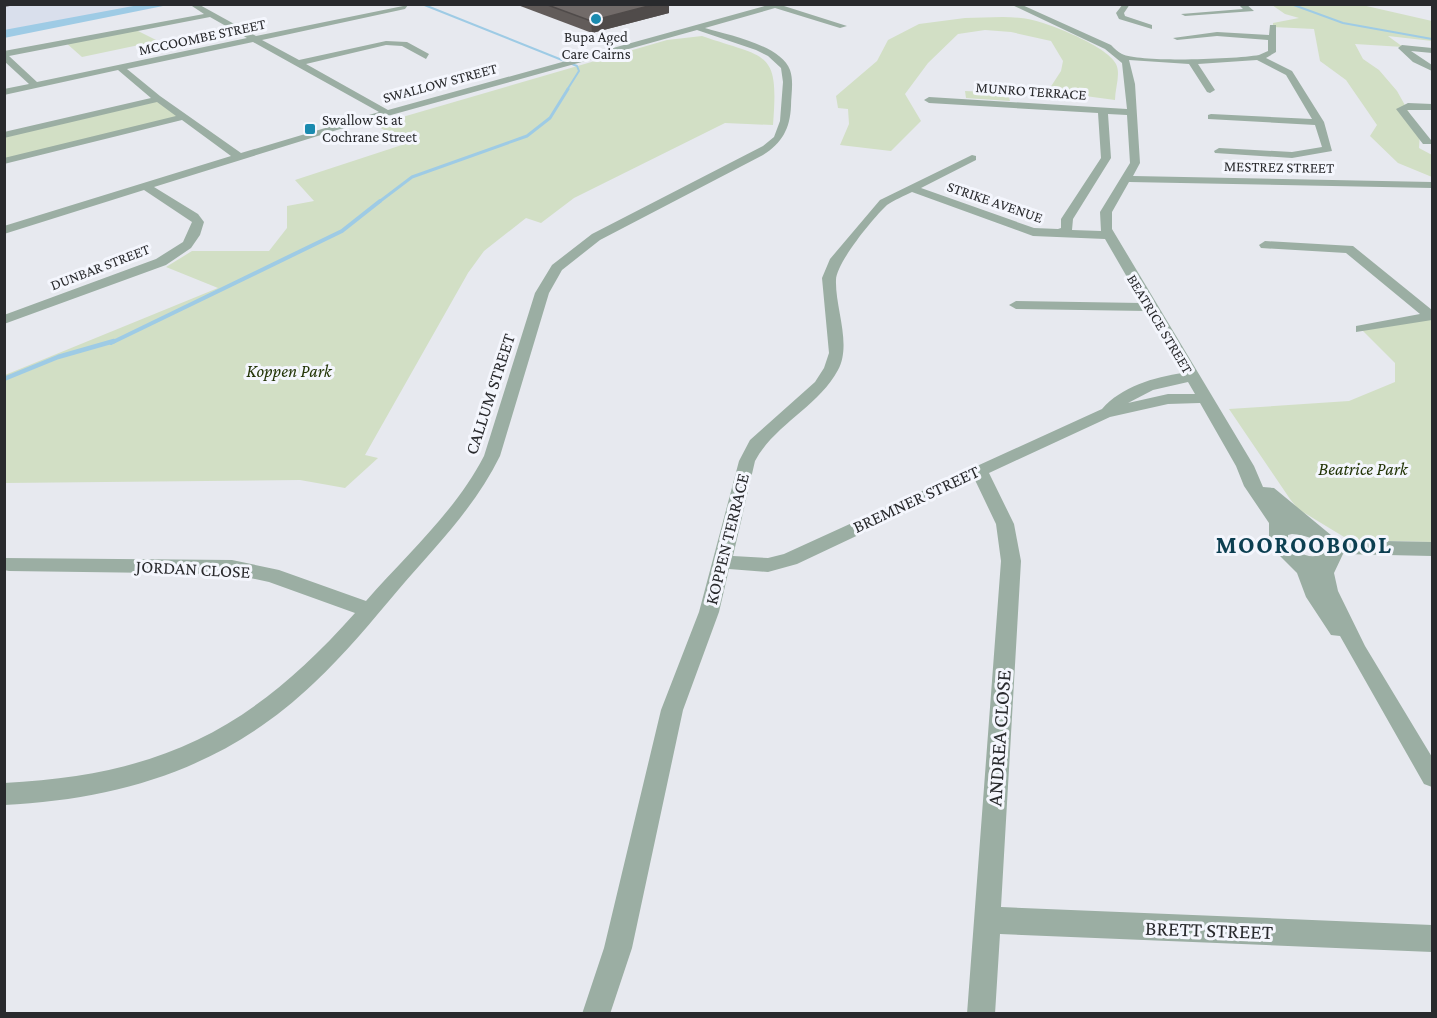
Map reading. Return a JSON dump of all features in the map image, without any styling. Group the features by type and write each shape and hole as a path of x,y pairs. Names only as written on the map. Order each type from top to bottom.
{"street":[{"path":"192,4 387,113"},
{"path":"1013,4 1098,42 1122,57 1128,67 1135,163 1106,212 1104,223 1108,236"},
{"path":"1127,4 1120,13 1122,17 1149,27"},
{"path":"1185,14 1250,11 1241,4"},
{"path":"779,5 843,26"},
{"name":"SWALLOW STREET","path":"5,229 238,156 779,5"},
{"name":"MCCOOMBE STREET","path":"4,92 405,7"},
{"path":"736,7 753,12"},
{"path":"4,55 209,15"},
{"name":"CALLUM STREET","path":"4,794 92,788 132,778 176,762 207,747 256,718 294,689 451,519 484,474 492,456 542,293 557,268 596,237 759,153 782,136 786,120 786,75 780,61 763,50 695,27"},
{"path":"1122,57 1229,62 1260,59 1272,52 1270,38 1273,27"},
{"path":"1177,39 1217,34 1270,38"},
{"path":"299,63 386,43 404,44 426,56"},
{"path":"1432,50 1402,48 1416,60 1432,68"},
{"path":"4,55 35,85"},
{"path":"1219,151 1320,153 1329,147 1319,122 1289,73 1260,59"},
{"path":"1191,60 1210,90"},
{"path":"121,68 158,99 238,156"},
{"path":"4,135 158,99"},
{"name":"MUNRO TERRACE","path":"928,100 1131,112"},
{"path":"1427,142 1401,109 1408,106 1432,107"},
{"path":"1058,235 1067,229 1066,219 1106,158 1103,111"},
{"path":"4,161 183,117"},
{"path":"1211,117 1319,122"},
{"name":"KOPPEN TERRACE","path":"596,1014 618,948 672,710 709,612 747,461 756,444 821,385 832,368 836,352 829,278 831,270 877,207 972,158"},
{"name":"MESTREZ STREET","path":"1125,179 1432,185"},
{"name":"DUNBAR STREET","path":"4,320 144,270 187,244 194,236 198,222 145,186"},
{"name":"STRIKE AVENUE","path":"910,188 1020,228 1058,235 1108,236"},
{"name":"BEATRICE STREET","path":"1108,236 1245,466 1253,486 1278,522 1278,542 1296,558"},
{"path":"1265,246 1349,249 1432,316"},
{"path":"1016,305 1150,307"},
{"path":"1361,329 1432,316"},
{"name":"BREMNER STREET","path":"1105,413 1124,397 1154,382 1192,377"},
{"name":"BREMNER STREET","path":"723,562 768,565 790,559 1105,413 1168,399 1205,398"},
{"name":"BEATRICE STREET","path":"1245,466 1275,501 1316,532 1332,553"},
{"name":"ANDREA CLOSE","path":"979,470 1005,524 1011,561 981,1014"},
{"path":"1279,532 1298,527 1316,532"},
{"path":"1296,558 1316,563 1332,553 1432,549"},
{"path":"1332,553 1324,573 1325,581 1357,651 1432,777"},
{"path":"1296,558 1306,570 1311,588 1326,612 1357,651"},
{"name":"JORDAN CLOSE","path":"9,564 232,567 272,575 369,610"},
{"name":"BRETT STREET","path":"986,920 1432,939"}],"shaded area":[{"path":"5,5 150,5 5,31"}],"green space":[{"path":"1272,5 1362,5 1432,21 1432,41 1388,36 1403,47 1355,44 1363,59 1379,70 1397,91 1420,132 1419,148 1432,155 1432,177 1398,163 1370,136 1377,125 1346,80 1320,61 1314,29 1273,27 1273,23 1299,18 1285,14"},
{"path":"1007,17 1030,20 1058,28 1101,49 1116,64 1118,77 1115,100 1048,91 1061,71 1063,61 1051,41 1011,32 985,30 958,34 928,63 905,94 921,121 891,151 840,145 849,124 848,109 838,108 836,96 877,61 888,40 919,24 965,18"},
{"path":"134,29 158,41 82,57 65,42"},
{"name":"Koppen Park","path":"702,36 755,54 764,61 771,70 774,82 773,125 725,123 574,198 541,223 526,218 484,251 468,273 365,455 378,458 345,488 300,480 5,483 5,375 218,288 166,267 192,251 269,251 287,228 287,206 314,201 295,180 408,143 375,125 667,40"},
{"path":"965,91 1008,93 1010,101 966,98"},
{"path":"158,99 183,117 5,161 4,135"},
{"name":"Beatrice Park","path":"1432,316 1432,542 1349,540 1298,509 1229,409 1349,401 1395,382 1395,363 1361,329"}],"building":[{"path":"545,4 656,4 591,21"}],"waterway":[{"path":"4,34 167,4"},
{"path":"422,4 577,66 579,71 567,90"},
{"path":"1291,4 1343,23 1432,39"},
{"path":"379,202 412,177 527,136 550,118 568,89"},
{"path":"111,343 342,231 380,201"},
{"path":"4,379 58,357 114,341"}],"place":[{"name":"Bupa Aged Care Cairns","path":"596,19"},
{"name":"Swallow St at Cochrane Street","path":"310,129"}],"district":[{"name":"MOOROOBOOL","path":"1304,544"}]}
